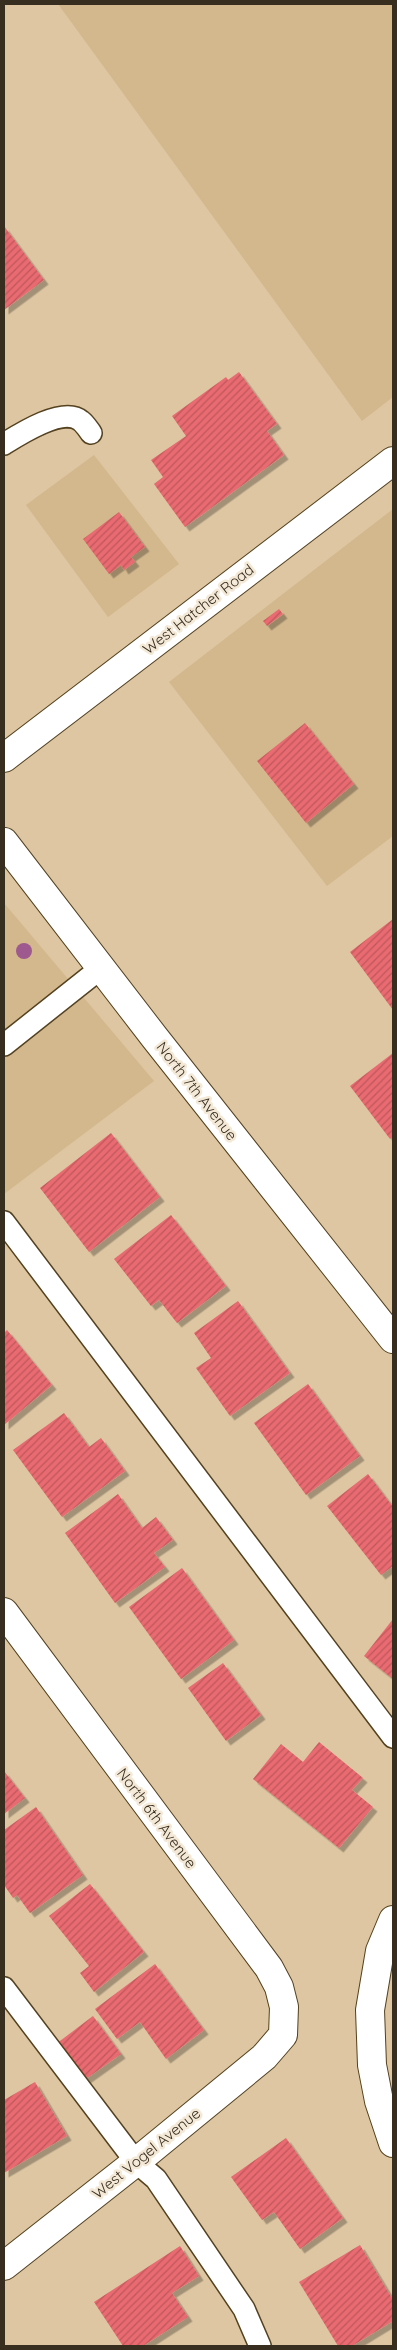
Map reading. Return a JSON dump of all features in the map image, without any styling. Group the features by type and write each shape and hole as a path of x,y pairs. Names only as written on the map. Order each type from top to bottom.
{"street":[{"name":"West Hatcher Road","path":"4,758 393,461"},
{"name":"North 7th Avenue","path":"4,842 393,1339"},
{"name":"North 6th Avenue","path":"4,1612 269,1968 279,1987 284,2007 283,2035"},
{"path":"393,1920 380,1951 370,2010 372,2065 379,2101 393,2143"},
{"name":"West Vogel Avenue","path":"4,2266 247,2073 283,2035"}],"lane":[{"path":"4,444 51,419 67,415 80,420 90,433"},
{"path":"4,1045 101,968"},
{"path":"4,1222 393,1737"},
{"path":"4,1988 136,2162 156,2178 244,2309 260,2346"}],"shaded area":[{"path":"58,4 393,4 393,397 362,421"},
{"path":"94,455 179,564 108,617 26,505"},
{"path":"393,509 393,836 327,886 169,682"},
{"path":"4,903 154,1081 4,1194"}],"building":[{"path":"4,226 44,280 4,310"},
{"path":"239,372 277,424 267,431 284,455 185,527 154,484 163,477 151,460 186,436 172,416 226,377 228,380"},
{"path":"119,512 145,547 131,557 135,562 124,570 121,565 109,574 83,539"},
{"path":"279,609 283,614 267,626 263,621"},
{"path":"305,723 354,784 306,823 257,761"},
{"path":"393,919 393,1010 350,952"},
{"path":"393,1053 393,1136 390,1139 350,1086"},
{"path":"111,1133 160,1197 89,1252 40,1188"},
{"path":"171,1215 226,1286 177,1323 159,1300 151,1306 114,1259"},
{"path":"238,1301 290,1373 230,1416 196,1368 211,1358 194,1333"},
{"path":"7,1330 52,1385 4,1425 4,1333"},
{"path":"308,1384 360,1456 306,1495 254,1423"},
{"path":"64,1413 89,1447 101,1438 125,1471 62,1517 13,1450"},
{"path":"368,1474 393,1507 393,1566 381,1575 327,1506"},
{"path":"118,1494 142,1528 156,1517 173,1540 154,1553 165,1567 115,1603 65,1533"},
{"path":"182,1568 234,1640 181,1679 129,1607"},
{"path":"393,1619 393,1679 364,1656"},
{"path":"223,1663 261,1715 226,1741 188,1688"},
{"path":"319,1742 363,1778 352,1790 373,1807 339,1848 253,1779 281,1744 303,1762"},
{"path":"4,1771 25,1798 4,1814"},
{"path":"36,1807 83,1875 30,1913 17,1895 13,1898 4,1885 4,1830"},
{"path":"90,1884 144,1952 94,1992 80,1973 89,1966 49,1916"},
{"path":"155,1964 204,2030 166,2059 140,2022 117,2039 95,2009"},
{"path":"93,2016 121,2054 83,2081 56,2044"},
{"path":"35,2082 67,2136 4,2173 4,2100"},
{"path":"286,2138 343,2218 300,2249 274,2212 262,2220 231,2177"},
{"path":"360,2245 393,2300 393,2321 352,2346 338,2346 299,2282"},
{"path":"180,2246 199,2276 172,2293 188,2317 143,2346 123,2346 94,2302"}]}
